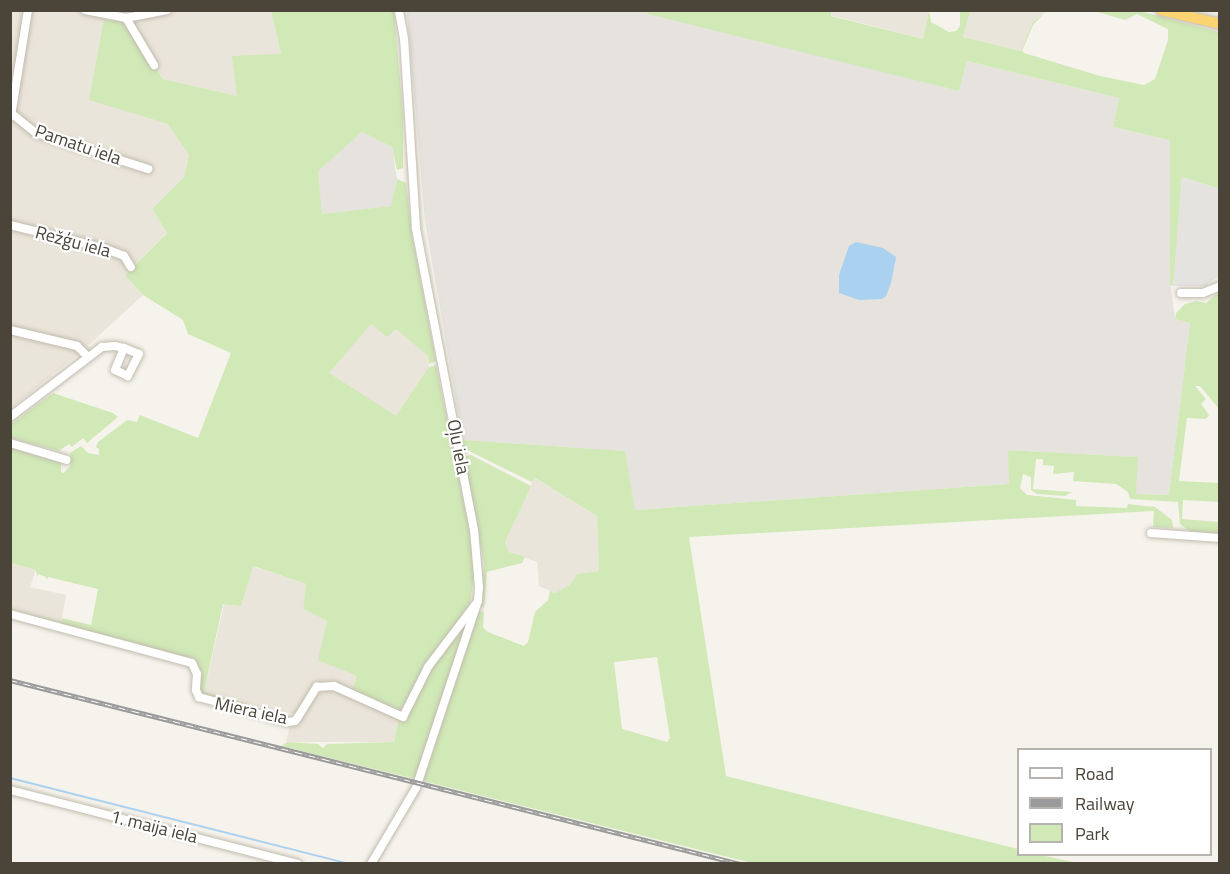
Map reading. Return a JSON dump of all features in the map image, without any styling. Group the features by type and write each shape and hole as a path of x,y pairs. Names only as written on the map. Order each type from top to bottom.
{"highway":[{"path":"1161,10 1220,24"}],"street":[{"path":"11,114 28,10"},
{"path":"85,10 126,18 167,10"},
{"name":"Oļu iela","path":"371,864 416,788 478,601 478,562 474,530 416,228 404,39 399,10"},
{"path":"126,18 154,65"},
{"name":"Pamatu iela","path":"11,114 36,133 148,169"},
{"name":"Režģu iela","path":"10,225 106,249 124,256 131,267"},
{"path":"1181,293 1203,293 1220,286"},
{"path":"10,330 76,346 87,356"},
{"path":"10,417 87,356 107,345 124,348"},
{"path":"10,443 67,460"},
{"path":"1151,533 1220,538"},
{"name":"Miera iela","path":"10,614 192,663 197,674 196,690 199,697 288,722 295,721 317,687 334,686 403,717 428,667 478,601"},
{"name":"1. maija iela","path":"10,790 298,864"}],"shaded area":[{"path":"11,11 271,11 281,54 237,96 163,79 125,20 89,99 168,124 189,155 184,177 152,209 167,232 125,275 143,295 80,353 11,408"},
{"path":"407,11 648,11 648,13 959,91 967,61 1119,98 1113,127 1170,140 1170,281 1175,319 1190,323 1169,495 1136,494 1137,457 1009,450 1009,484 635,510 624,451 463,440 425,221"},
{"path":"831,11 929,11 923,39 830,15"},
{"path":"970,11 1045,11 1032,23 1021,51 963,37"},
{"path":"362,132 392,147 397,179 392,206 322,214 317,171"},
{"path":"1182,177 1219,189 1219,276 1205,286 1173,286"},
{"path":"371,324 395,328 428,356 429,368 396,417 328,373"},
{"path":"534,478 597,516 599,571 577,574 571,585 555,593 539,586 537,562 509,552 505,542"},
{"path":"10,563 36,570 30,587 66,595 61,623 11,610"},
{"path":"252,566 306,584 303,609 327,621 319,660 357,676 352,690 327,682 316,685 297,715 204,693 224,604"},
{"path":"326,689 349,696 399,718 394,742 286,742 290,725 299,723 316,695"}],"green space":[{"path":"648,10 831,11 831,16 923,39 929,11 931,22 949,32 956,31 960,26 960,11 970,11 963,37 1021,51 1032,23 1046,11 1033,25 1022,51 1024,53 1100,76 1144,85 1155,79 1168,40 1168,29 1137,14 1125,20 1094,11 1140,11 1219,32 1219,189 1182,177 1173,286 1170,285 1170,140 1113,127 1119,98 967,61 959,91 648,14"},
{"path":"271,11 394,11 403,114 403,168 397,170 392,147 362,132 318,171 322,214 391,206 397,179 406,183 412,235 436,361 429,364 428,356 396,329 387,337 371,324 329,373 396,416 429,367 436,365 472,544 474,575 470,605 427,665 400,712 352,690 357,676 318,660 327,621 303,609 306,584 253,566 241,606 223,604 204,692 253,705 250,708 201,695 199,668 193,661 21,613 61,622 62,618 91,625 98,589 48,577 47,580 46,577 38,574 37,577 36,570 11,563 10,445 61,462 61,472 64,473 70,466 70,453 81,446 88,453 99,455 99,449 96,447 98,442 127,420 137,422 140,415 198,438 231,353 188,334 183,320 143,295 125,275 167,233 152,209 184,177 189,155 168,124 89,100 104,20 125,20 163,79 237,96 232,56 281,54"},
{"path":"1219,292 1219,409 1200,386 1195,386 1206,399 1201,404 1209,415 1206,419 1187,418 1179,481 1219,483 1219,502 1183,500 1182,519 1219,522 1219,535 1192,533 1180,524 1178,502 1130,499 1128,492 1116,484 1073,481 1074,472 1053,474 1054,466 1043,465 1043,459 1036,459 1033,489 1072,492 1065,496 1037,494 1031,490 1031,477 1023,474 1020,488 1027,495 1076,500 1076,506 1127,508 1128,504 1155,507 1172,520 1173,528 1153,527 1154,511 689,537 726,776 1017,849 1017,856 1046,856 1077,863 752,863 423,781 478,611 484,612 483,627 488,632 524,646 528,642 535,612 548,600 550,591 555,593 570,585 577,574 599,571 597,516 535,478 532,482 463,448 463,440 625,451 635,510 1009,484 1008,450 1138,457 1136,494 1169,495 1190,323 1175,319 1176,313 1185,304 1196,301 1206,303","holes":["657,657 670,738 667,742 622,729 614,662"]},
{"path":"53,393 113,413 118,417 87,443 83,438 72,447 69,444 59,451 11,438 11,424"},
{"path":"471,455 531,486 505,542 509,552 525,557 522,563 487,572 484,608 481,606 484,564 464,456"},
{"path":"461,625 465,627 464,631 415,779 281,746 288,742 318,744 323,748 327,744 394,742 399,718 402,718 430,669"}],"water":[{"path":"856,242 883,248 896,257 891,283 886,296 882,299 859,300 839,293 839,275 849,246"}],"waterway":[{"path":"10,778 349,864"}],"railway":[{"path":"10,680 741,864"}]}
